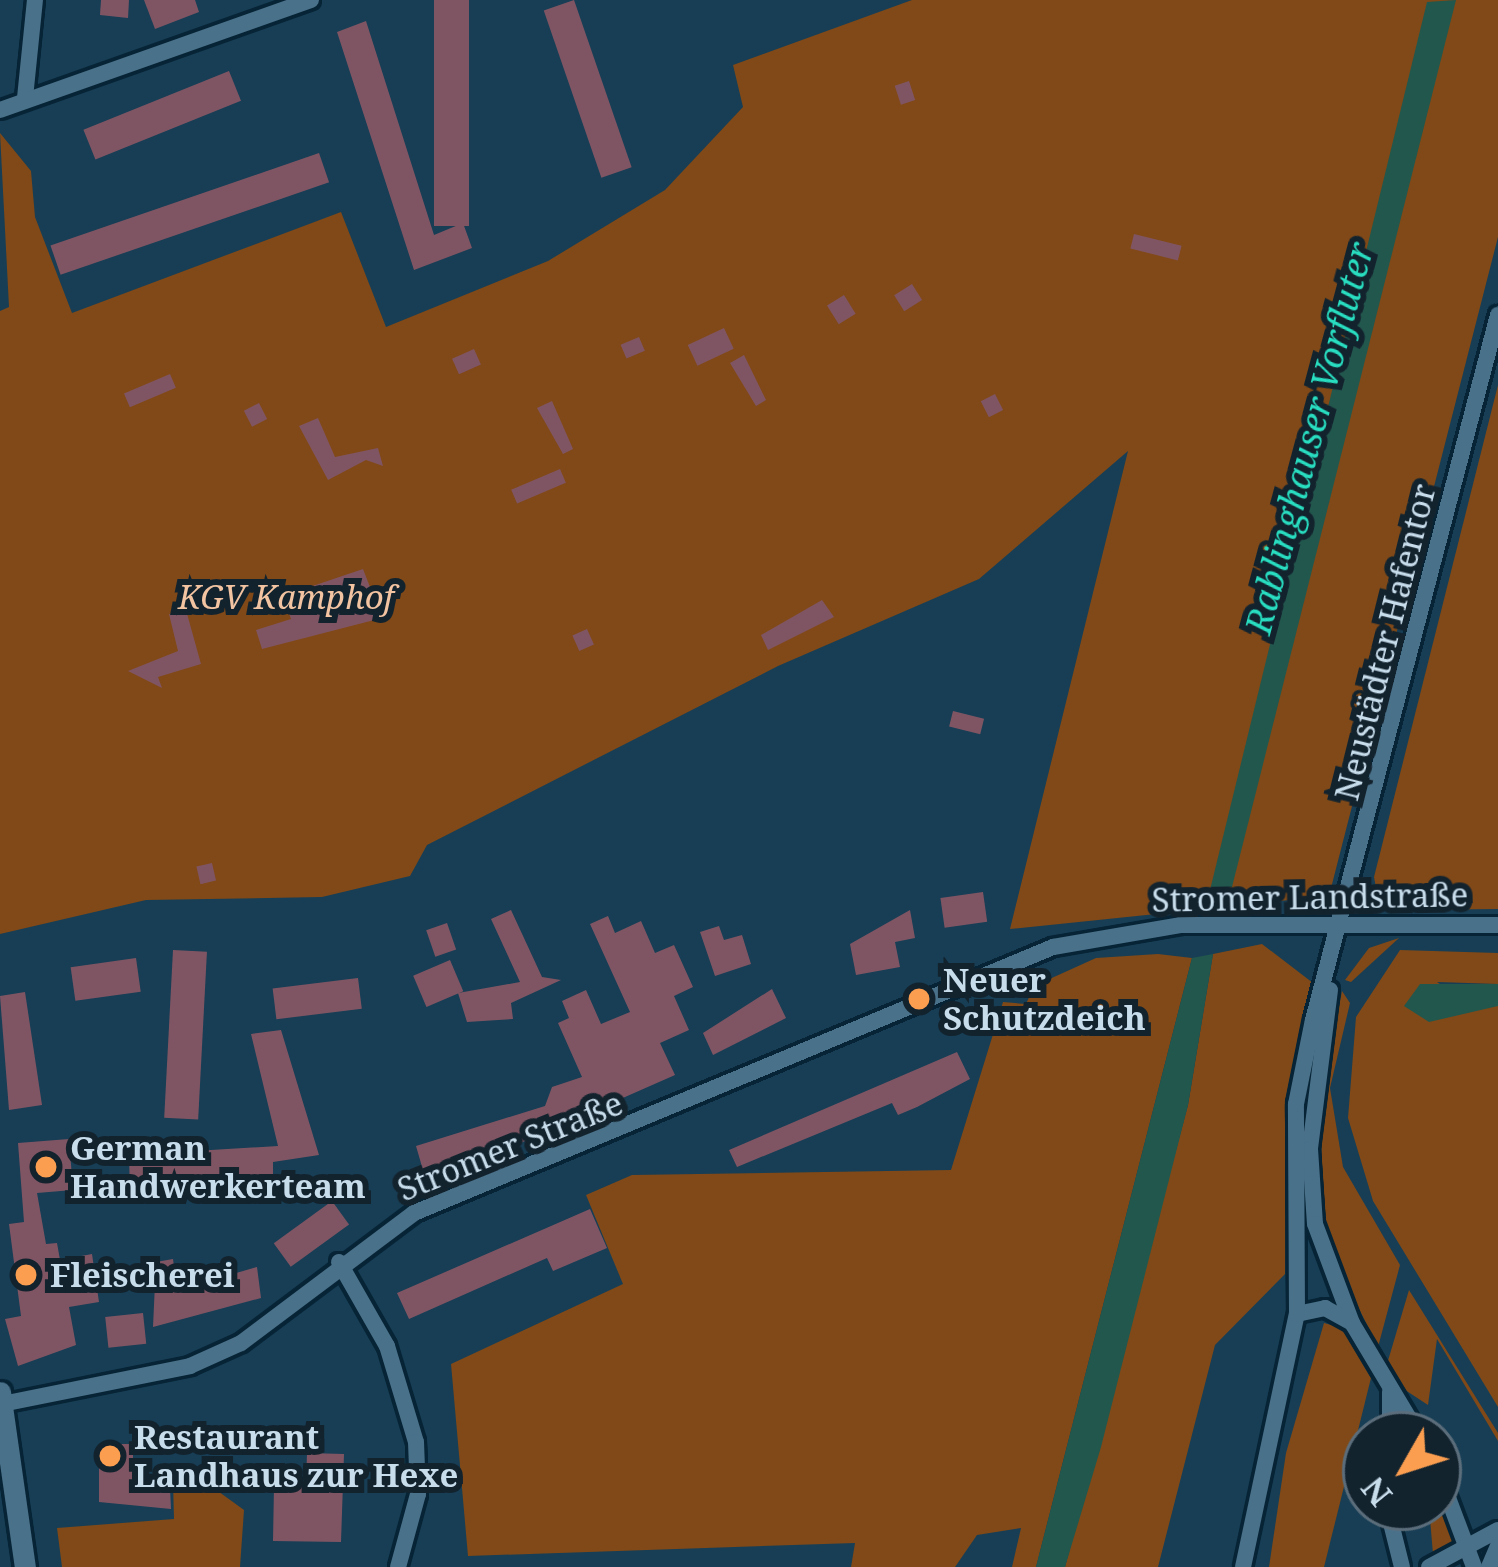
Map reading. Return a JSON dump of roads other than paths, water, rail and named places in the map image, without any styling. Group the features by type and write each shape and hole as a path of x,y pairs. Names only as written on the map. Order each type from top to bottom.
{"street":[{"path":"25,98 35,0"},
{"path":"0,110 311,0"},
{"name":"Neustädter Hafentor","path":"1243,1567 1297,1314 1296,1104 1498,315"},
{"name":"Stromer Landstraße","path":"1053,947 1180,925 1498,926"},
{"name":"Stromer Straße","path":"1,1398 190,1366 241,1343 339,1262 414,1214 1053,947"},
{"name":"Neustädter Hafentor","path":"1330,983 1311,1181 1322,1253 1352,1323 1405,1411"},
{"path":"339,1262 387,1346 416,1442 418,1494 398,1567"},
{"path":"1297,1314 1324,1308 1352,1323"},
{"path":"1390,1385 1390,1411"},
{"path":"1,1398 4,1454 26,1567"},
{"path":"1462,1529 1474,1567"},
{"path":"1429,1567 1498,1530"},
{"path":"1394,1531 1402,1567"},
{"path":"1489,1567 1498,1546"}],"place":[{"name":"Neuer Schutzdeich","path":"919,999"},
{"name":"German Handwerkerteam","path":"46,1167"},
{"name":"Fleischerei","path":"26,1275"},
{"name":"Restaurant Landhaus zur Hexe","path":"110,1456"}],"water label":[{"name":"Rablinghauser Vorfluter","path":"1309,438"}],"park label":[{"name":"KGV Kamphof","path":"286,597"}]}
